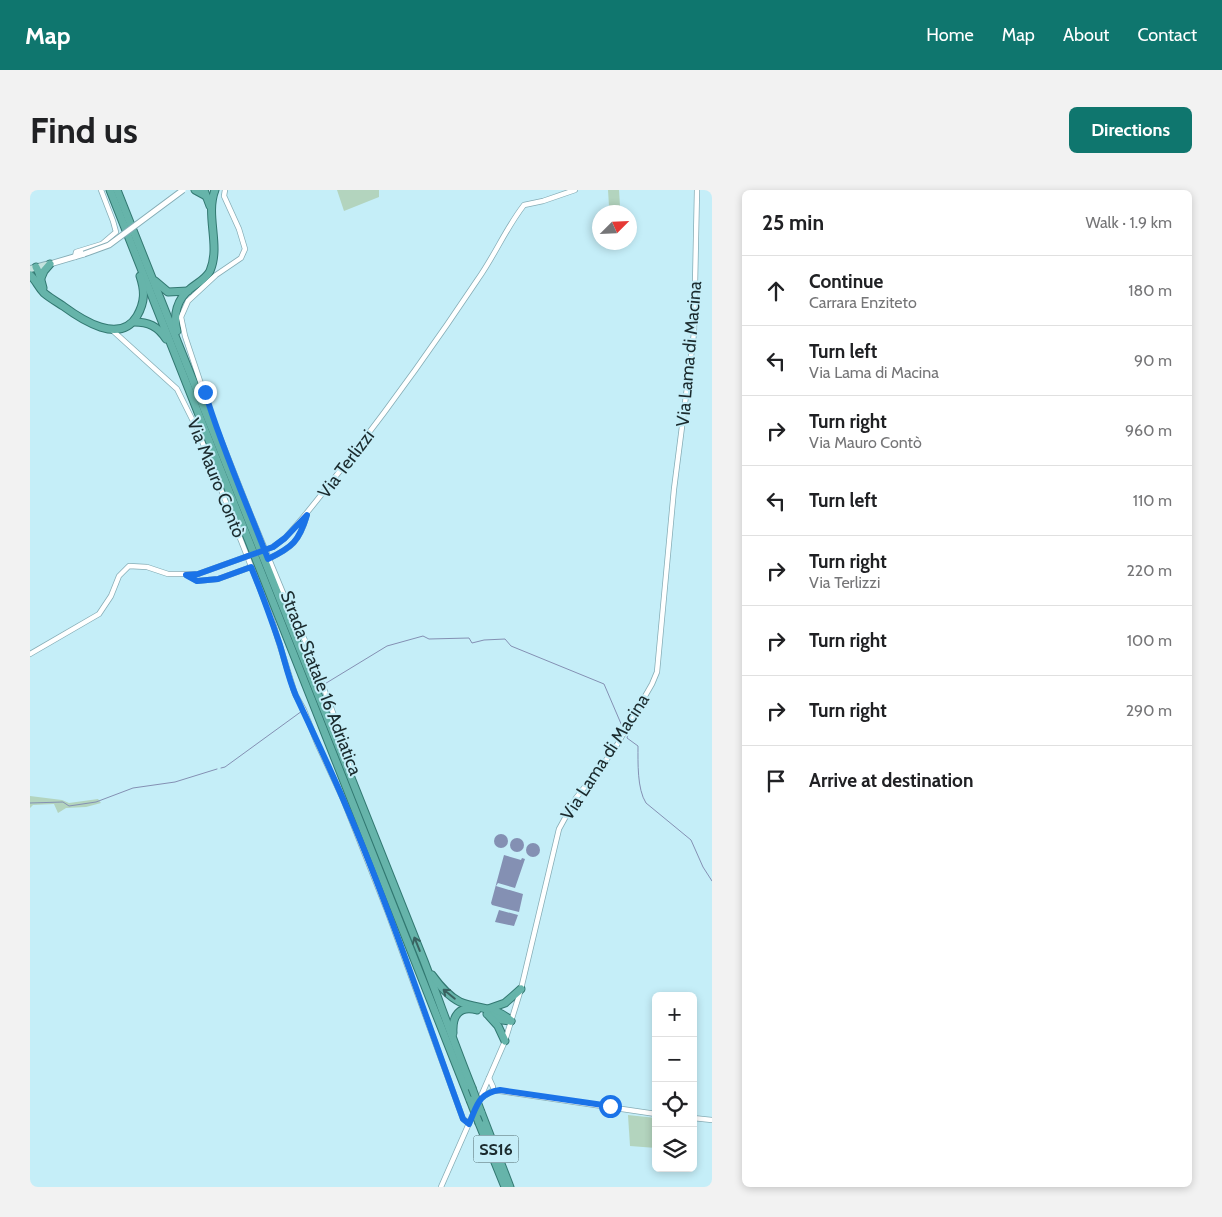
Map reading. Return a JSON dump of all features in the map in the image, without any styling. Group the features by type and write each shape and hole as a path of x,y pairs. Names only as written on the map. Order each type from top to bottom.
{"highway":[{"name":"Strada Statale 16 Adriatica","path":"110,190 504,1185"},
{"name":"Strada Statale 16 Adriatica","path":"117,190 424,961 510,1187"},
{"path":"192,376 176,326 177,305 188,291 209,273 213,254 210,192 195,190"},
{"path":"132,244 131,251 144,289 144,300 134,322"},
{"path":"35,278 50,264"},
{"path":"147,264 156,283 168,292 188,291"},
{"path":"33,268 35,278 45,294 92,324 112,330 125,327 134,322 146,322 161,330 178,359"},
{"path":"424,961 440,987 450,996 485,1010 502,1020 511,1020"},
{"path":"454,1041 453,1025 455,1017 462,1010 485,1010 505,1003 521,990"},
{"path":"485,1010 498,1026 505,1041"}],"main road":[{"path":"33,268 50,264"}],"street":[{"path":"74,257 76,252 102,244 116,232 114,221 102,190"},
{"path":"50,264 109,245 183,190"},
{"path":"225,190 224,196 239,229 245,249 241,258 216,275 188,301 181,317 185,336 212,417 268,559 309,649 341,734 350,767 408,913"},
{"name":"Via Terlizzi","path":"30,654 99,614 111,596 119,576 129,566 147,566 168,574 198,574 273,547 285,538 307,515 386,412 492,260 514,216 524,205 543,201 575,190"},
{"name":"Via Lama di Macina","path":"441,1187 505,1041 521,990 558,829 576,798 614,750 658,672 674,489 694,333 697,190"},
{"name":"Via Mauro Contò","path":"112,330 177,389 198,431 271,617 295,694 304,710 343,799 388,912 463,1119 469,1124"},
{"path":"268,559 288,550 302,530 307,515"},
{"path":"186,575 197,581 218,579 251,567"},
{"path":"489,1078 492,1089"},
{"path":"485,1087 652,1113"},
{"path":"480,1098 492,1089"},
{"path":"697,1118 712,1120"}],"green space":[{"path":"337,190 379,190 379,197 344,211"},
{"path":"608,190 619,190 620,205 609,205"},
{"path":"30,796 62,800 69,803 98,799 101,803 86,807 66,808 58,813 54,804 33,805 30,808"},
{"path":"628,1115 652,1118 652,1148 630,1146"}],"water":[{"path":"501,834 506,836 508,841 506,846 501,848 496,846 494,841 496,836"},
{"path":"517,838 522,840 524,845 522,850 517,852 512,850 510,845 512,840"},
{"path":"533,843 538,845 540,850 538,855 533,857 528,855 526,850 528,845"},
{"path":"504,855 521,860 522,858 525,859 515,888 498,883 496,886 523,894 519,912 492,905 491,903"},
{"path":"499,910 518,915 514,926 495,922"}],"waterway":[{"path":"323,685 387,646 423,636 429,639 469,638 472,643 484,640 505,639 511,646 604,684 624,727"},
{"path":"221,768 302,711"},
{"path":"629,731 627,738 638,746 640,783 646,803 691,840 703,867 712,881"},
{"path":"30,803 63,802 69,806 96,802 133,788 175,782 217,769"}],"route":[{"path":"205,392 212,417 250,513 268,559 288,550 298,538 307,515 285,538 273,547 242,558 198,574 186,575 197,581 218,579 251,567 271,617 295,694 304,710 343,799 388,912 463,1119 469,1124 480,1098 492,1091 500,1090 610,1106"}]}
